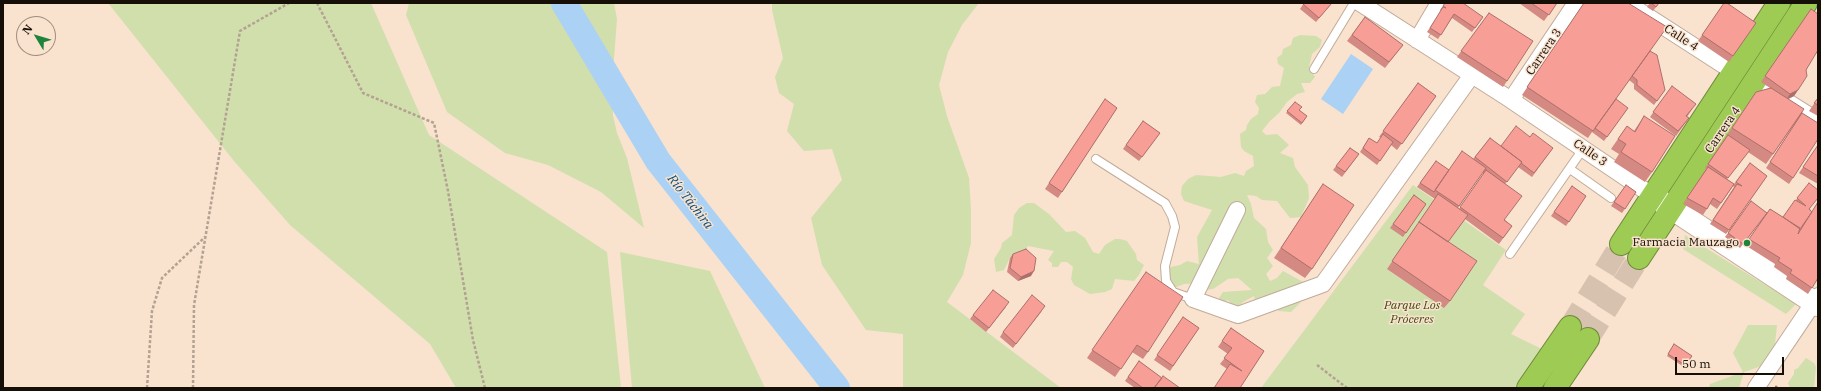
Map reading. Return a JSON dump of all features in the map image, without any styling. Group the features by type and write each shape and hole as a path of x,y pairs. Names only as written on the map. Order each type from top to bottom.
{"highway":[{"name":"Carrera 4","path":"1622,244 1779,3"},
{"name":"Carrera 4","path":"1639,258 1756,82 1806,3"},
{"path":"1528,388 1570,327"},
{"path":"1555,388 1588,339"}],"street":[{"name":"Calle 3","path":"1360,3 1472,74 1671,208 1816,301"},
{"path":"1417,40 1439,3"},
{"name":"Carrera 3","path":"1511,100 1576,3"},
{"name":"Calle 4","path":"1627,3 1734,72"},
{"path":"1237,210 1193,299 1238,315 1323,284 1472,74"},
{"path":"1756,82 1818,121"},
{"path":"1756,388 1816,301"}],"lane":[{"path":"1314,69 1354,3"},
{"path":"1510,254 1584,149"},
{"path":"1096,159 1165,203 1172,216 1175,227 1165,266 1166,281 1173,292 1193,299"},
{"path":"1570,169 1611,198"}],"path":[{"path":"193,388 194,305 240,31 289,3"},
{"path":"317,3 363,93 434,123 448,191 473,340 485,388"},
{"path":"147,388 152,311 162,278 206,236"},
{"path":"1317,365 1347,388"}],"green space":[{"path":"108,3 371,3 429,135 607,252 621,388 456,388 430,344 290,225 234,161"},
{"path":"409,3 614,3 617,19 612,85 613,116 617,133 627,158 644,228 601,192 548,165 505,153 447,112 406,15"},
{"path":"772,3 979,3 962,25 948,52 939,85 947,116 969,178 971,209 971,243 963,275 947,302 1061,388 903,388 903,334 866,330 822,265 811,218 842,180 832,149 804,151 787,131 794,104 779,93 775,77 783,58 772,10"},
{"path":"1300,35 1316,36 1322,40 1320,47 1312,54 1309,67 1315,77 1310,83 1301,83 1305,92 1297,94 1287,102 1262,131 1266,135 1277,134 1289,145 1280,153 1293,158 1295,167 1308,185 1309,198 1301,217 1290,218 1277,201 1262,200 1256,196 1247,195 1251,204 1254,218 1266,229 1268,242 1273,250 1267,258 1273,266 1266,274 1270,281 1277,278 1283,271 1305,283 1300,303 1291,312 1279,311 1273,306 1255,301 1254,296 1243,302 1236,309 1228,300 1221,303 1219,298 1223,292 1252,290 1238,278 1228,279 1213,289 1206,290 1198,283 1184,284 1174,288 1163,275 1171,267 1180,265 1187,261 1199,264 1197,237 1212,210 1184,201 1181,194 1182,186 1188,179 1196,175 1221,177 1235,173 1244,176 1246,171 1254,166 1253,156 1244,151 1241,147 1240,134 1246,130 1251,119 1258,114 1259,108 1255,102 1257,95 1265,94 1272,87 1280,86 1284,68 1278,64 1277,58 1282,54 1283,49 1291,45 1293,38"},
{"name":"Parque Los Próceres","path":"1413,185 1506,250 1483,285 1525,314 1511,334 1546,351 1518,388 1261,388"},
{"path":"1027,203 1034,203 1049,214 1066,232 1075,231 1085,238 1093,252 1099,254 1105,245 1115,239 1127,241 1136,254 1137,260 1144,265 1139,275 1134,281 1115,279 1112,289 1105,292 1090,294 1074,285 1071,279 1073,267 1067,262 1061,262 1058,267 1052,267 1052,263 1048,260 1054,251 1028,246 1023,253 1010,258 1004,270 996,272 994,259 1001,248 1002,243 1012,235 1014,215 1019,208"},
{"path":"1685,235 1796,304 1786,314 1683,249"},
{"path":"620,252 710,271 765,388 632,388"},
{"path":"1748,325 1777,325 1773,362 1744,372 1739,388 1709,388 1710,384 1743,372 1733,353"},
{"path":"1806,358 1814,363 1816,367 1814,388 1790,388 1788,383 1794,374 1794,370 1798,368"}],"water":[{"path":"1351,54 1373,69 1343,114 1321,99"}],"building":[{"path":"1332,3 1319,18 1303,4"},
{"path":"1445,3 1463,3 1483,17 1475,28 1454,14 1441,35 1430,28 1443,7 1446,8 1443,6"},
{"path":"1531,3 1557,3 1549,15"},
{"path":"1584,3 1628,3 1667,27 1593,131 1527,87"},
{"path":"1651,3 1659,3 1656,7"},
{"path":"1724,3 1727,3 1756,23 1733,56 1702,35"},
{"path":"1811,9 1818,14 1818,50 1806,70 1807,76 1798,90 1790,94 1765,76"},
{"path":"1489,13 1533,41 1507,81 1461,51"},
{"path":"1365,17 1403,45 1389,62 1352,35"},
{"path":"1650,51 1657,55 1665,90 1657,101 1637,85 1637,80 1632,76"},
{"path":"1418,83 1436,96 1402,144 1383,131"},
{"path":"1672,86 1696,104 1686,116 1689,118 1678,131 1653,112"},
{"path":"1771,88 1804,109 1773,154 1732,128 1756,92"},
{"path":"1818,98 1818,105 1814,103"},
{"path":"1105,99 1117,108 1062,192 1049,183"},
{"path":"1616,99 1628,108 1607,137 1595,128"},
{"path":"1295,102 1302,107 1299,110 1307,116 1302,123 1287,111"},
{"path":"1802,113 1818,123 1818,139 1793,178 1770,162"},
{"path":"1644,116 1675,136 1652,172 1621,152 1626,144 1618,139 1627,126 1635,132"},
{"path":"1143,121 1160,133 1142,157 1126,145"},
{"path":"1516,126 1530,137 1533,133 1553,148 1534,173 1501,146"},
{"path":"1383,134 1393,142 1380,161 1363,148 1369,138 1377,143"},
{"path":"1728,135 1750,150 1728,178 1708,164"},
{"path":"1490,138 1522,162 1507,182 1475,157"},
{"path":"1818,145 1818,176 1803,167"},
{"path":"1350,148 1359,154 1345,172 1336,166"},
{"path":"1462,151 1486,168 1459,206 1435,190"},
{"path":"1436,161 1449,170 1434,192 1420,183"},
{"path":"1750,163 1767,176 1729,230 1713,220 1737,184 1742,186 1736,182"},
{"path":"1708,167 1734,184 1721,203 1713,198 1707,209 1687,198"},
{"path":"1486,170 1522,196 1504,220 1512,226 1503,238 1460,207"},
{"path":"1809,183 1818,190 1818,198 1809,209 1812,212 1800,229 1783,217 1795,200 1806,206 1797,198"},
{"path":"1323,184 1354,205 1312,269 1281,248"},
{"path":"1626,185 1636,192 1625,209 1614,202"},
{"path":"1572,186 1586,196 1569,222 1554,212"},
{"path":"1438,194 1468,215 1448,242 1419,222"},
{"path":"1414,195 1426,204 1406,233 1393,224"},
{"path":"1751,201 1767,213 1743,244 1728,233"},
{"path":"1818,202 1818,278 1812,288 1790,273 1792,270 1778,261 1780,258 1749,239 1770,209 1800,228 1798,234"},
{"path":"1419,222 1477,261 1450,301 1392,261"},
{"path":"1026,249 1036,258 1034,271 1021,277 1010,268 1013,254"},
{"path":"1146,272 1183,297 1148,352 1137,345 1121,369 1092,350"},
{"path":"993,290 1009,302 989,328 973,315"},
{"path":"1032,295 1045,306 1016,344 1003,332"},
{"path":"1183,317 1199,328 1173,366 1157,355"},
{"path":"1231,328 1264,351 1240,388 1214,388 1230,364 1242,371 1224,358 1232,348 1222,341"},
{"path":"1674,344 1692,356 1685,365 1668,354"},
{"path":"1139,361 1162,378 1154,388 1143,388 1128,377"},
{"path":"1163,376 1180,388 1154,388"}],"waterway":[{"name":"Río Táchira","path":"564,3 658,161 837,388"}],"tunnel":[{"path":"1570,327 1621,244"},
{"path":"1588,339 1639,258"}],"place":[{"name":"Farmacia Mauzago","path":"1747,243"}]}
